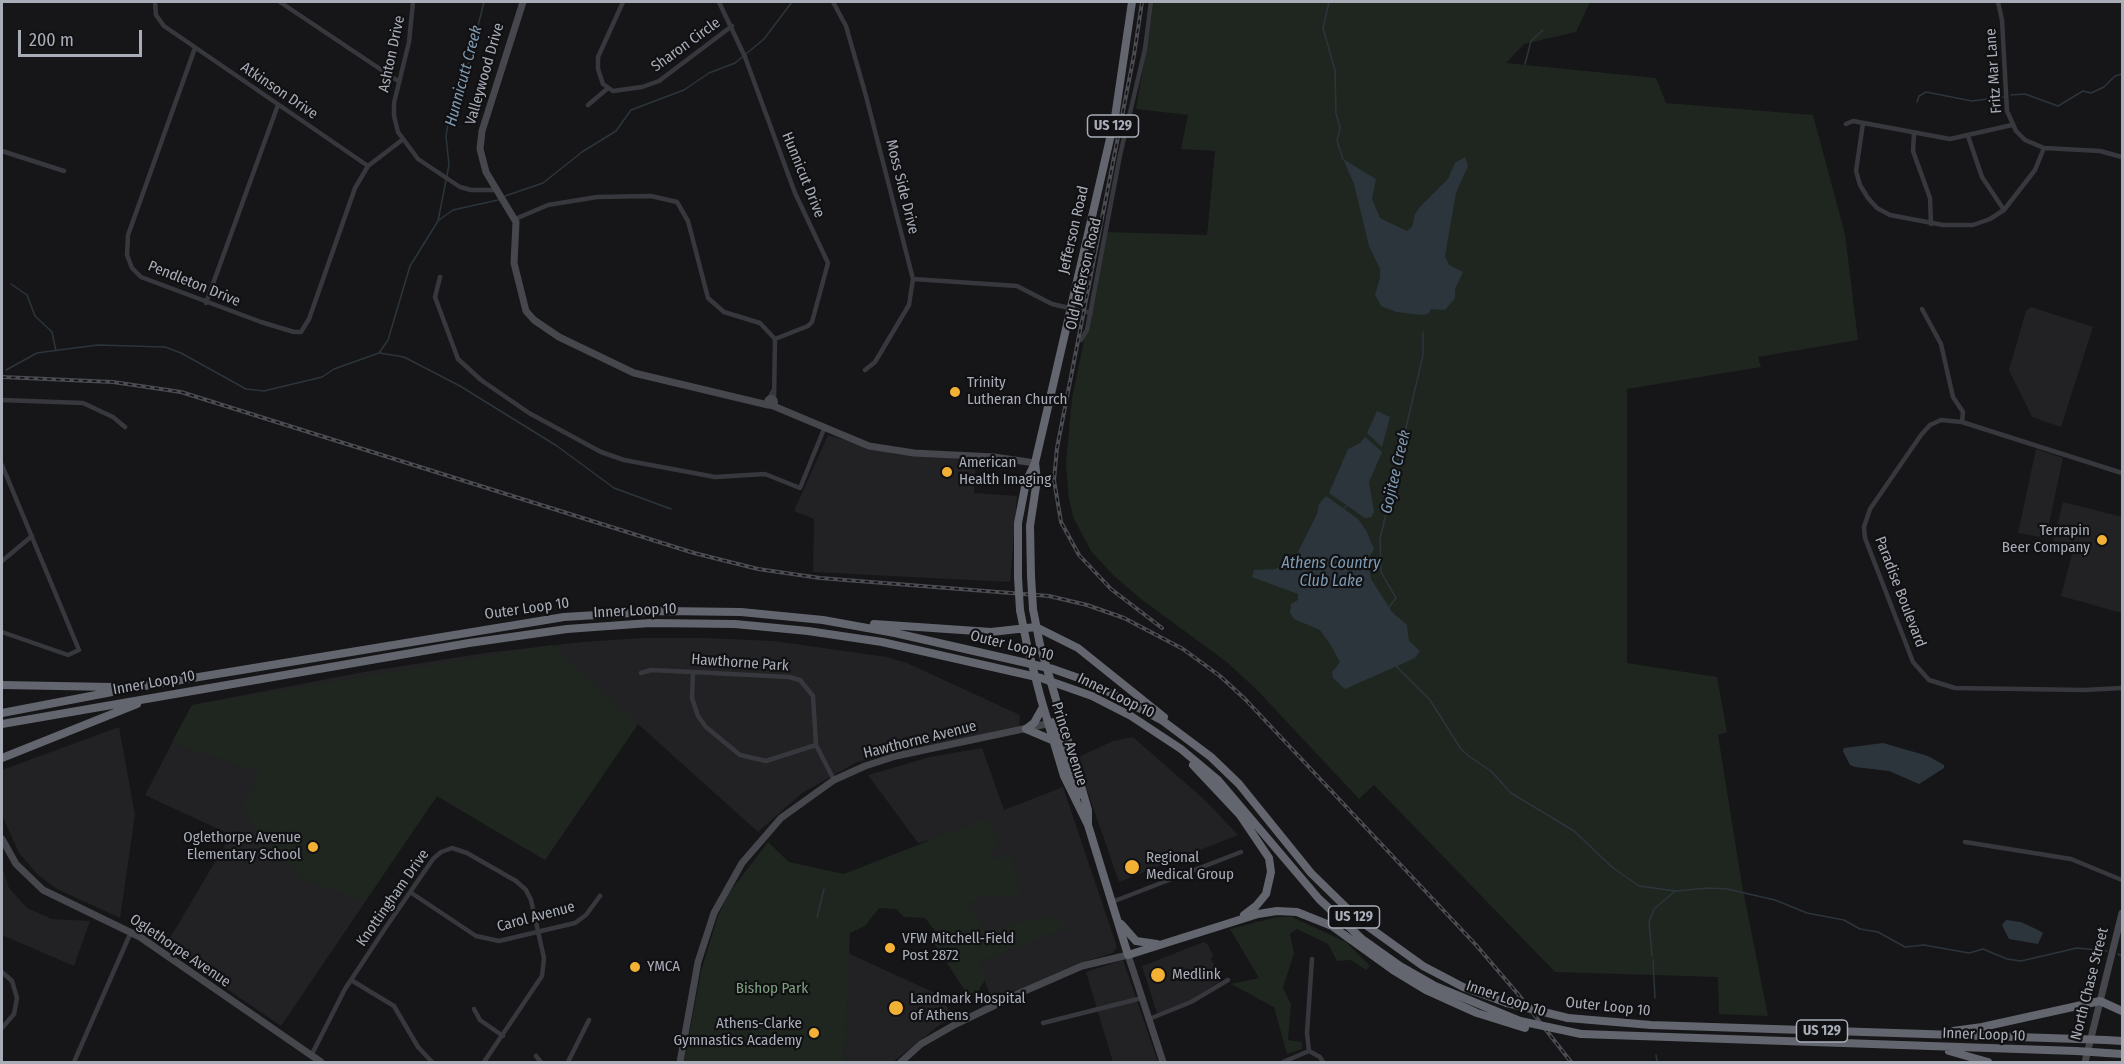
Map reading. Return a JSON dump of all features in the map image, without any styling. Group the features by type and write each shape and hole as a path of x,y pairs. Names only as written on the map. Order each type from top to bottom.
{"highway":[{"name":"Jefferson Road","path":"1032,667 1020,610 1018,523 1026,482 1035,463 1115,117 1132,2"},
{"name":"Jefferson Road","path":"1035,463 1037,480 1030,526 1030,576 1036,627 1048,674"},
{"name":"Outer Loop 10","path":"2,713 138,687 564,616 708,611 835,622 921,638 1053,669 1090,682 1135,704 1185,737 1239,784 1319,882 1359,920 1423,966 1470,989 1507,1003 1568,1018 1640,1025 2122,1041"},
{"path":"835,622 985,632 1036,627"},
{"name":"Inner Loop 10","path":"2,724 539,632 620,625 709,623 848,636 1024,673 1092,696 1150,727 1188,754 1223,785 1319,899 1362,939 1400,966 1435,986 1523,1024 1581,1034 2122,1054"},
{"name":"US 129","path":"1036,627 1068,642 1094,659 1185,737"},
{"name":"Prince Avenue","path":"1032,667 1042,703 1054,722 1087,805 1088,825"},
{"name":"Prince Avenue","path":"1048,674 1058,703 1052,740 1071,793 1088,825 1128,955"},
{"path":"2,685 138,687"},
{"path":"2,758 154,697"},
{"path":"1026,729 1034,723 1042,703"},
{"path":"1150,727 1221,792 1266,851 1271,872 1266,894 1256,906 1235,920"},
{"path":"1026,729 1052,740"},
{"name":"US 129","path":"1128,955 1235,920 1277,911 1315,917 1426,990 1477,1013 1523,1024"},
{"path":"1117,919 1136,941 1163,944"},
{"path":"1908,1034 1982,1027 2100,1001 2122,1011"},
{"path":"1929,1047 1988,1062"}],"main road":[{"name":"Valleywood Drive","path":"515,219 483,164 481,141 511,32 523,2"},
{"path":"515,219 514,251 523,305 534,320 579,348 634,373 771,402 786,412 869,446 891,451 1035,463"},
{"name":"Hawthorne Avenue","path":"680,1062 703,942 729,883 756,845 781,818 834,780 855,770 896,756 1054,722"},
{"name":"Oglethorpe Avenue","path":"2,839 16,864 37,886 51,895 131,932 321,1062"},
{"name":"North Chase Street","path":"2085,1062 2122,913"},
{"path":"901,1062 921,1044 1013,996 1084,966 1128,955"},
{"name":"Prince Avenue","path":"1128,955 1163,1062"}],"street":[{"name":"Atkinson Drive","path":"155,2 154,10 160,23 368,166"},
{"path":"280,2 398,81"},
{"name":"Ashton Drive","path":"412,2 412,26 398,81 394,116 402,140 425,164 460,187 471,190 497,190"},
{"path":"588,105 607,89 600,77 598,57 623,2"},
{"name":"Hunnicut Drive","path":"719,2 732,26 795,193 828,263 812,322 808,326 775,339"},
{"name":"Moss Side Drive","path":"833,2 846,26 913,279 912,297 906,311 875,362 865,370"},
{"name":"Old Jefferson Road","path":"1081,340 1087,330 1091,313 1120,154 1145,49 1150,2"},
{"name":"Fritz Mar Lane","path":"1998,2 2002,20 2007,111 2012,125 2025,140 2044,148 2100,151 2122,157"},
{"name":"Sharon Circle","path":"607,89 624,91 659,81 732,26"},
{"name":"Pendleton Drive","path":"195,48 128,235 126,249 132,268 146,280 289,331 301,332 309,319 355,188 368,166"},
{"path":"206,303 278,105"},
{"path":"1846,124 1853,121 1942,138 1968,136 2012,125"},
{"path":"1863,123 1856,164 1857,178 1863,192 1877,208 1890,215 1931,224 1973,225 1990,219 2004,210 2035,170 2044,148"},
{"path":"1914,133 1913,151 1930,198 1931,224"},
{"path":"1968,136 1982,177 2004,210"},
{"path":"368,166 402,140"},
{"path":"2,151 64,171"},
{"path":"515,219 537,208 579,199 642,196 674,200 685,213 708,298 724,312 760,323 775,339 771,402"},
{"path":"440,277 435,297 458,359 481,380 509,396 529,413 601,452 624,460 714,477 765,474 800,488 824,429"},
{"path":"913,279 1015,286 1070,310 1091,313"},
{"path":"1922,309 1941,344 1953,397 1963,412 1962,422"},
{"path":"2,400 83,404 113,417 125,427"},
{"name":"Paradise Boulevard","path":"2122,473 1962,422 1941,420 1925,430 1870,509 1865,520 1865,538 1917,669 1929,680 1946,687 2084,690 2122,688"},
{"path":"2,465 78,643 78,652 68,655 2,632"},
{"path":"2,561 32,536"},
{"name":"Hawthorne Park","path":"641,673 651,670 789,677 800,680 813,696 816,745 834,780"},
{"path":"693,672 692,698 698,716 706,727 740,755 766,761 816,745"},
{"path":"1965,842 2071,859 2122,880"},
{"name":"Knottingham Drive","path":"311,1056 351,980 435,856 448,848 456,849 523,886 531,900 544,958 544,971 484,1062"},
{"path":"1112,902 1241,852"},
{"name":"Carol Avenue","path":"410,892 485,940 507,940 579,921 600,896"},
{"path":"74,1062 131,932"},
{"path":"1309,1050 1307,1033 1312,958"},
{"path":"2,972 12,981 17,998 14,1014 2,1028"},
{"path":"351,980 394,1006 415,1044 432,1062"},
{"path":"1149,1019 1179,1008 1228,980"},
{"path":"1043,1023 1142,998"},
{"path":"474,1009 480,1020 503,1036"},
{"path":"568,1062 589,1020"},
{"path":"1283,1062 1309,1050"},
{"path":"1309,1050 1320,1057 1323,1062"},
{"path":"536,1056 541,1062"}],"shaded area":[{"path":"2031,307 2093,327 2061,427 2032,417 2009,370 2026,311"},
{"path":"828,435 894,454 976,460 974,493 1017,496 1010,582 813,572 814,519 794,511"},
{"path":"2036,449 2063,458 2046,538 2018,533"},
{"path":"2063,502 2122,517 2122,613 2061,596 2074,547 2053,541"},
{"name":"Oglethorpe Avenue Elementary School","path":"642,638 774,641 887,657 907,663 1020,715 1019,726 857,762 802,793 758,832 638,724 545,860 437,796 281,1026 208,976 209,973 167,943 231,835 145,795 192,705 364,672 485,653"},
{"path":"119,727 135,815 120,918 57,889 38,875 19,853 2,815 2,770"},
{"path":"1133,737 1206,801 1238,835 1119,882 1076,758 1113,741"},
{"path":"982,748 1004,810 1063,787 1117,947 1113,953 1090,960 993,1002 975,957 941,837 918,843 868,775 930,757"},
{"path":"2,866 9,888 27,908 52,919 90,921 74,966 2,935"},
{"path":"1204,942 1213,955 1211,959 1222,980 1185,1003 1157,1013 1142,966"},
{"name":"Landmark Hospital of Athens","path":"848,953 941,996 954,1019 941,1024 893,1062 844,1062"},
{"path":"1123,960 1158,1062 1113,1062 1086,972"}],"green space":[{"path":"1154,2 1590,2 1576,32 1524,44 1506,63 1656,78 1666,103 1813,115 1845,234 1858,340 1758,357 1761,367 1627,389 1627,663 1717,677 1727,732 1718,735 1742,885 1768,1016 1719,1014 1718,977 1555,972 1374,785 1359,799 1258,691 1228,663 1141,599 1113,575 1091,551 1074,519 1069,500 1066,464 1072,399 1106,232 1207,235 1215,151 1181,149 1188,115 1136,109"},
{"name":"Oglethorpe Avenue Elementary School","path":"551,645 638,724 545,860 437,796 364,902 303,878 259,838 244,805 261,773 172,742 192,705"},
{"name":"Bishop Park","path":"986,818 998,843 989,855 995,860 1009,851 1022,896 988,895 968,903 986,933 1020,922 1053,917 1066,928 978,962 986,978 976,995 969,997 930,937 940,937 925,918 904,917 896,909 879,908 865,926 850,933 844,1062 684,1062 701,971 718,916 729,893 768,842 789,862 844,874"},
{"path":"1277,917 1292,917 1346,942 1370,966 1366,970 1351,960 1337,961 1328,944 1297,929 1290,934 1294,953 1283,988 1291,1004 1288,1040 1302,1042 1302,1049 1287,1054 1274,1007 1231,984 1259,978 1230,929"}],"water":[{"path":"1465,157 1468,166 1456,193 1445,256 1449,265 1463,272 1455,289 1455,298 1445,310 1431,309 1428,314 1422,315 1396,312 1381,306 1375,295 1380,269 1369,246 1354,184 1343,159 1376,179 1372,199 1380,218 1407,231 1412,227 1419,208 1448,179 1455,163"},
{"path":"1377,411 1390,417 1382,447 1367,433"},
{"path":"1365,437 1382,452 1369,482 1374,512 1371,517 1365,518 1329,493 1348,449 1360,443"},
{"name":"Athens Country Club Lake","path":"1326,496 1358,519 1367,532 1374,549 1368,559 1371,579 1392,612 1407,625 1409,641 1420,651 1415,658 1345,689 1333,678 1332,672 1340,662 1320,630 1294,619 1290,613 1291,604 1298,600 1298,594 1252,577 1254,570 1275,569 1294,560 1317,514 1319,504"},
{"path":"1883,743 1928,756 1944,765 1944,768 1919,784 1889,771 1850,765 1843,751 1844,748"},
{"path":"2006,920 2021,922 2043,933 2038,944 2009,939 2002,925"}],"waterway":[{"name":"Hunnicutt Creek","path":"6,370 37,353 98,345 165,347 181,353 246,389 264,391 322,377 334,369 379,353 388,340 410,266 438,221 449,165 446,136 448,124 465,77 484,2"},
{"path":"505,196 543,183 582,152 616,131 631,110 684,90 709,73 735,63 764,39 792,2"},
{"path":"1329,2 1323,28 1335,70 1336,113 1340,128 1337,141 1343,159"},
{"path":"1525,64 1531,41 1543,30"},
{"path":"2011,95 2025,94 2058,106 2083,91 2091,93 2104,87 2115,76 2122,74"},
{"path":"1917,102 1919,96 1926,92 1972,101 2003,97"},
{"path":"439,220 453,210 498,200"},
{"path":"11,284 27,295 35,316 52,332 56,351"},
{"name":"Gojitee Creek","path":"1389,607 1396,598 1381,572 1380,539 1423,355 1423,332"},
{"path":"380,353 404,357 460,386 557,446 614,488 671,509"},
{"path":"1395,665 1430,700 1461,749 1491,771 1511,793 1574,831 1612,867 1639,886 1676,891 1727,889 1775,900 1807,913 1844,920 1860,929 1878,932 1905,947 1924,945 1969,953 1983,949 2007,959 2021,961 2077,948 2107,951"},
{"path":"817,917 824,889"},
{"path":"1652,956 1649,922 1654,909 1675,891"},
{"path":"2118,954 2122,956"},
{"path":"1653,960 1655,998"},
{"path":"1656,1055 1657,1062"}],"railway":[{"path":"1142,2 1134,55 1057,448 1054,480 1061,522 1079,555 1111,589 1162,628"},
{"path":"2,377 113,382 181,392 694,553 758,569 820,578 1049,596 1087,605 1124,618 1183,649 1220,676 1245,699 1476,945 1571,1062"}],"place":[{"name":"Trinity Lutheran Church","path":"955,392"},
{"name":"American Health Imaging","path":"947,472"},
{"name":"Terrapin Beer Company","path":"2102,540"},
{"name":"Oglethorpe Avenue Elementary School","path":"313,847"},
{"name":"Regional Medical Group","path":"1132,867"},
{"name":"VFW Mitchell-Field Post 2872","path":"890,948"},
{"name":"YMCA","path":"635,967"},
{"name":"Medlink","path":"1158,975"},
{"name":"Landmark Hospital of Athens","path":"896,1008"},
{"name":"Athens-Clarke Gymnastics Academy","path":"814,1033"}]}
